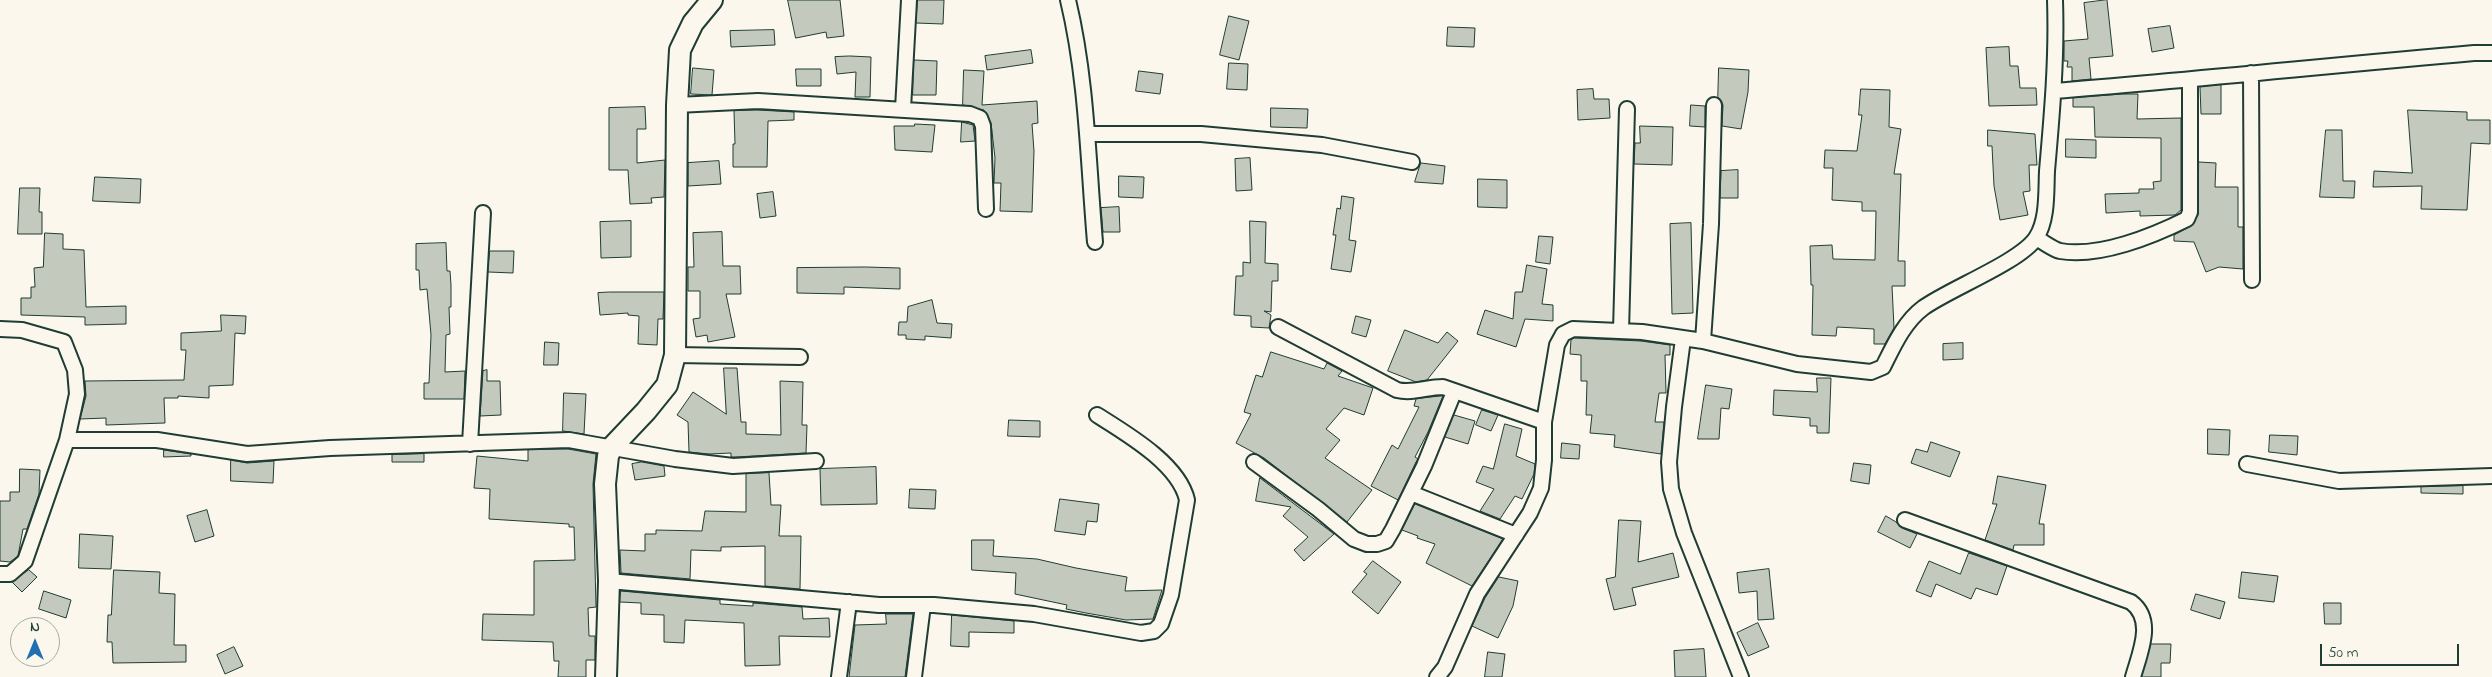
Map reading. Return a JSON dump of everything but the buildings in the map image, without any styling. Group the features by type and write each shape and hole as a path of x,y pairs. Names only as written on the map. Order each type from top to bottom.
{"street":[{"path":"606,677 609,581 605,484 612,448 667,385 675,355 677,105 680,50 693,23 712,0"},
{"path":"903,110 909,0"},
{"path":"1068,0 1084,91 1095,242"},
{"path":"1437,677 1445,668 1477,594 1530,513 1541,488 1544,460 1544,422 1557,345 1563,334 1573,330 1621,331 1703,341 1797,364 1870,372 1883,367 1899,336 1922,308 2022,252 2036,238 2044,214 2057,59 2055,0"},
{"path":"2054,91 2474,53 2492,54"},
{"path":"2251,73 2252,280"},
{"path":"2036,238 2058,250 2077,252 2101,249 2149,236 2187,219 2190,212 2190,80"},
{"path":"677,105 758,100 970,114 980,118 983,126 986,209"},
{"path":"1703,341 1711,224 1714,105"},
{"path":"1621,331 1627,109"},
{"path":"1087,134 1201,134 1322,145 1412,162"},
{"path":"470,444 483,213"},
{"path":"1278,327 1397,390 1409,393 1431,387 1443,387 1544,422"},
{"path":"0,329 22,330 64,342 75,370 76,394 68,440 25,562 10,574 0,574"},
{"path":"1683,339 1669,462 1671,489 1688,542 1741,677"},
{"path":"675,355 800,357"},
{"path":"1254,462 1318,509 1354,539 1367,544 1377,544 1386,540 1410,493 1454,392"},
{"path":"609,581 849,602 922,605 1034,614 1141,633 1154,630 1161,624 1173,586 1187,500 1185,490 1178,479 1138,440 1097,415"},
{"path":"68,440 157,440 247,454 330,448 569,440 675,459 733,466 816,461"},
{"path":"2248,464 2339,481 2492,476"},
{"path":"1410,493 1516,535"},
{"path":"1905,520 2131,602 2140,609 2145,627 2134,677"},
{"path":"839,677 849,602"},
{"path":"914,677 922,605"}]}
